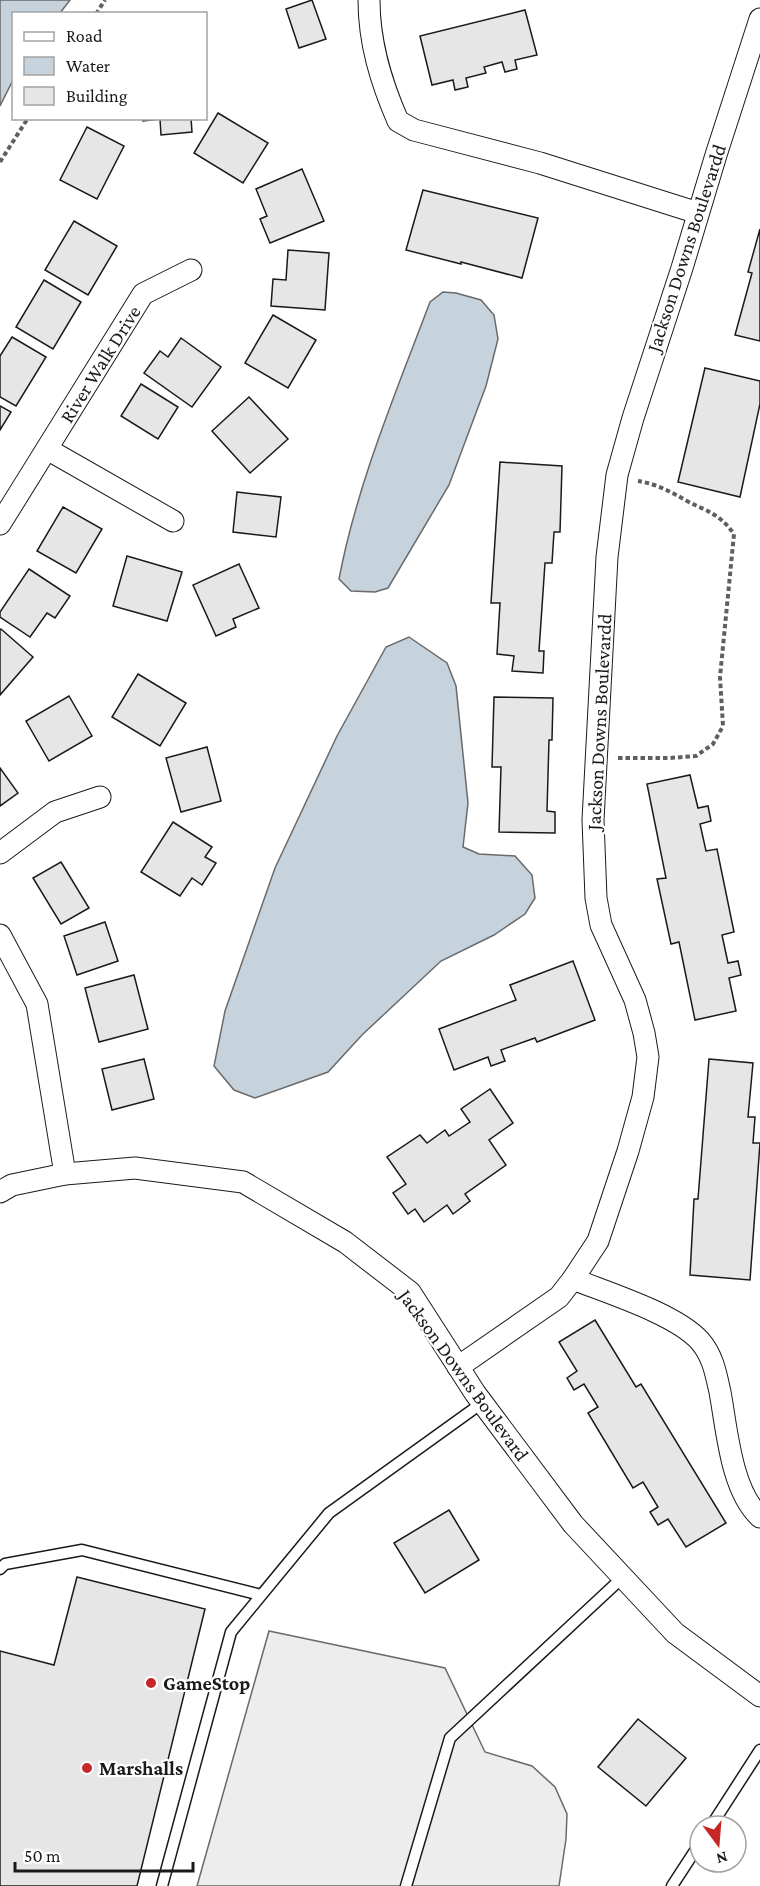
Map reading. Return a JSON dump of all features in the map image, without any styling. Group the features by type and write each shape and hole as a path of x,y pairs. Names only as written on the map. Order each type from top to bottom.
{"street":[{"path":"369,0 369,24 375,56 398,122 414,130 540,163 698,213"},
{"name":"Jackson Downs Boulevardd","path":"458,1367 559,1297 573,1279 598,1241 617,1187 643,1097 648,1057 646,1039 635,1000 601,925 596,898 593,820 607,557 617,478 647,370 682,268 760,19"},
{"name":"River Walk Drive","path":"47,449 143,294 191,270"},
{"path":"0,524 47,449 173,521"},
{"path":"0,853 55,812 100,797"},
{"path":"0,935 37,1004 65,1174"},
{"name":"Jackson Downs Boulevard","path":"0,1192 12,1185 65,1174 135,1168 243,1182 345,1242 410,1292 482,1403 573,1524 675,1633 760,1696"},
{"path":"573,1279 669,1320 700,1341 714,1364 738,1482 747,1501 760,1517"}],"lane":[{"path":"162,1886 231,1632 329,1513 482,1403"},
{"path":"0,1569 5,1564 82,1550 261,1595"},
{"path":"406,1886 450,1737 623,1577"},
{"path":"719,1814 760,1750"},
{"path":"672,1886 688,1861"}],"path":[{"path":"0,162 27,120"},
{"path":"596,757 696,756 713,744 723,726 720,677 734,534 713,512 687,501 678,494 649,483 617,478"}],"shaded area":[{"path":"269,1631 445,1668 485,1752 532,1766 555,1787 567,1814 559,1886 197,1886"}],"water":[{"path":"0,0 70,0 61,12 12,12 12,82 0,106"},
{"path":"443,292 481,300 494,315 498,339 486,386 449,485 388,588 375,592 351,591 339,579 356,508 391,404 430,302"},
{"path":"409,637 447,663 456,686 468,803 463,847 479,854 515,856 532,875 535,898 525,914 494,935 441,961 362,1035 328,1072 255,1098 234,1090 214,1066 225,1011 275,868 337,736 386,647"}],"building":[{"path":"312,0 326,39 299,48 286,9"},
{"path":"525,10 537,55 515,60 517,69 505,72 502,62 484,67 486,73 466,78 468,87 455,90 453,80 432,85 420,36"},
{"path":"218,113 268,143 243,183 194,153"},
{"path":"160,120 191,120 192,132 161,135"},
{"path":"87,127 124,146 97,199 60,180"},
{"path":"302,169 324,221 270,243 260,219 267,216 256,189"},
{"path":"423,190 538,218 522,278 406,250"},
{"path":"74,221 117,246 88,295 45,270"},
{"path":"760,229 760,341 735,335 752,273 748,272"},
{"path":"288,250 329,253 325,310 271,306 273,279 286,280"},
{"path":"44,280 81,302 53,349 16,327"},
{"path":"273,315 316,340 288,388 245,363"},
{"path":"12,337 46,357 16,406 0,397 0,356"},
{"path":"181,338 221,367 192,407 144,373 160,351 168,357"},
{"path":"705,368 760,381 760,404 740,497 678,482"},
{"path":"141,384 178,407 158,439 121,416"},
{"path":"249,397 288,439 250,473 212,431"},
{"path":"0,406 11,412 0,430"},
{"path":"500,462 562,466 560,532 554,532 552,563 545,563 539,651 544,651 543,673 512,671 514,656 497,654 500,603 491,603"},
{"path":"237,492 281,497 276,537 233,532"},
{"path":"63,507 102,529 76,573 37,551"},
{"path":"127,556 182,572 167,621 113,606"},
{"path":"239,564 259,608 233,619 236,627 216,636 193,585"},
{"path":"29,569 70,596 55,618 47,613 30,637 0,617 0,612"},
{"path":"0,630 33,657 0,695"},
{"path":"138,674 186,703 160,746 112,717"},
{"path":"69,696 92,736 49,761 26,721"},
{"path":"494,697 553,698 547,811 555,812 555,833 499,832 501,767 492,767"},
{"path":"207,747 221,801 181,812 166,758"},
{"path":"0,768 18,793 0,806"},
{"path":"690,775 698,808 708,806 711,821 700,824 706,851 717,849 734,932 722,935 728,963 738,961 741,975 729,978 736,1011 695,1020 679,942 671,944 657,879 666,878 647,784"},
{"path":"173,822 212,847 205,857 216,863 202,885 192,878 180,896 141,872"},
{"path":"61,862 89,908 61,924 33,878"},
{"path":"105,922 118,961 77,975 64,936"},
{"path":"573,961 595,1020 537,1042 535,1038 501,1050 505,1061 491,1066 488,1057 454,1070 439,1029 516,1000 510,985"},
{"path":"134,975 148,1029 99,1042 85,988"},
{"path":"144,1059 154,1099 112,1110 102,1069"},
{"path":"709,1059 753,1063 748,1117 755,1117 753,1143 760,1143 750,1280 690,1275 694,1199 698,1199"},
{"path":"490,1089 513,1123 489,1140 506,1165 465,1194 470,1201 453,1214 447,1205 424,1222 415,1209 408,1214 393,1193 406,1184 387,1157 420,1135 427,1143 445,1130 449,1136 470,1122 461,1109"},
{"path":"595,1320 636,1387 641,1384 726,1523 686,1547 668,1519 658,1525 650,1512 658,1507 643,1482 633,1488 588,1413 598,1407 584,1384 574,1390 567,1378 577,1371 559,1342"},
{"path":"449,1510 479,1560 425,1593 394,1543"},
{"path":"77,1577 205,1609 137,1886 0,1886 0,1651 54,1665"},
{"path":"638,1719 686,1758 646,1806 598,1767"}],"place":[{"name":"GameStop","path":"151,1683"},
{"name":"Marshalls","path":"87,1768"}]}
